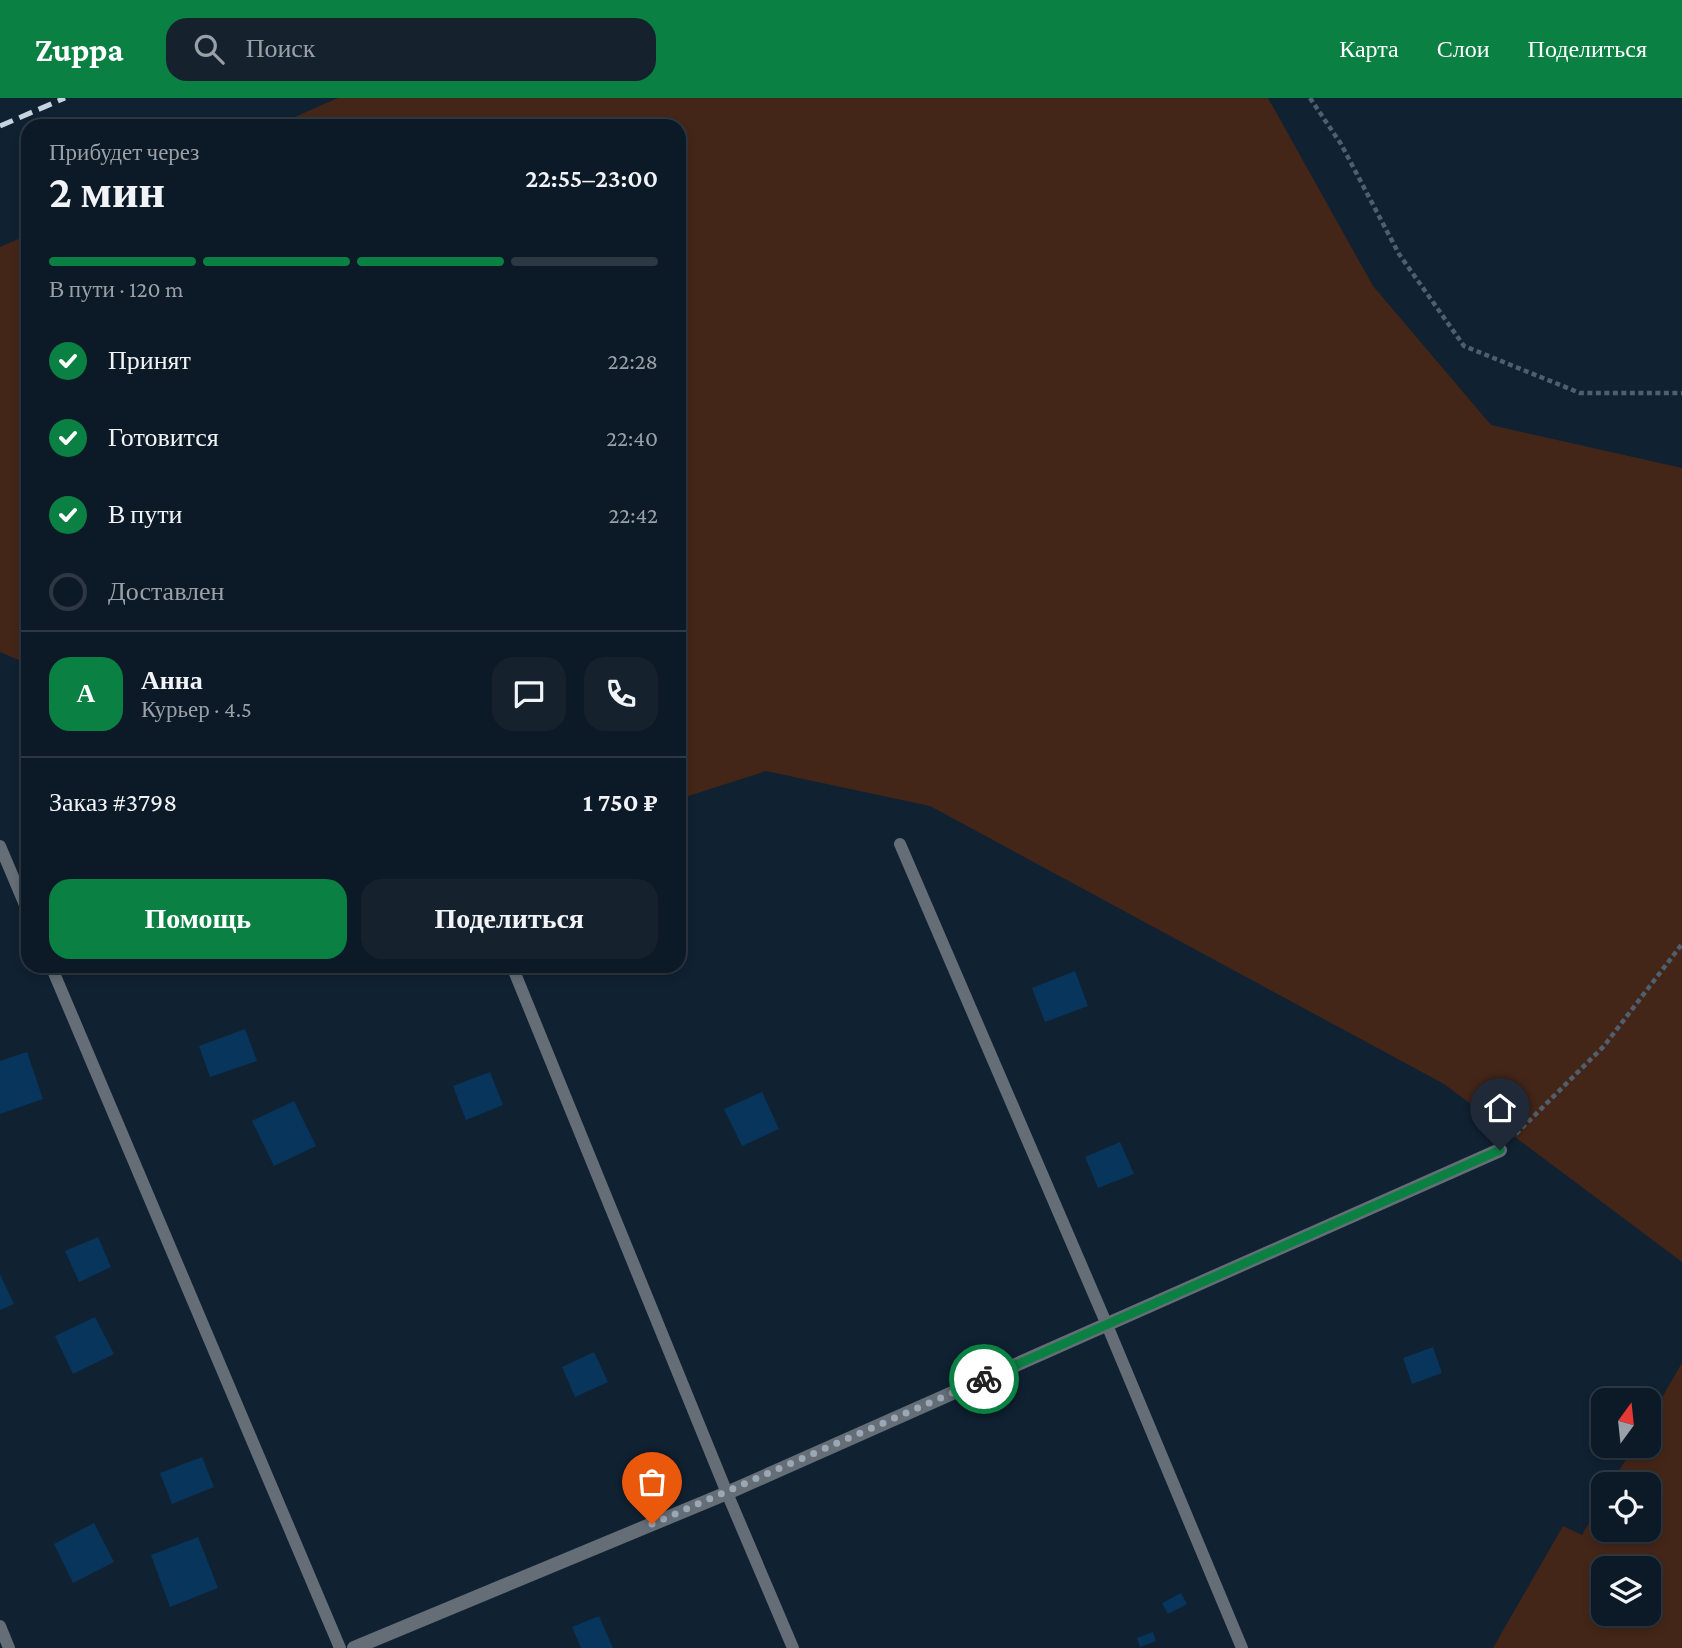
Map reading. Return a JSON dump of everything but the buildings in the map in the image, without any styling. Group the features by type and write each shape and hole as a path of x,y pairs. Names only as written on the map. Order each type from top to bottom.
{"street":[{"path":"354,1648 727,1493 1500,1150"}],"lane":[{"path":"900,844 1107,1325 1242,1648"},
{"path":"0,846 21,896"},
{"path":"54,973 340,1648"},
{"path":"515,973 793,1648"},
{"path":"0,1626 9,1648"}],"path":[{"path":"1310,98 1341,144 1399,254 1464,346 1580,393 1682,393"},
{"path":"1500,1150 1604,1046 1682,944"}],"shaded area":[{"path":"338,98 1268,98 1373,286 1491,425 1682,468 1682,1262 1444,1084 930,806 766,771 686,797 686,119 290,119"},
{"path":"21,238 21,661 0,652 0,247"},
{"path":"1682,1363 1682,1648 1493,1648 1563,1526 1582,1535 1591,1519 1591,1542 1661,1542 1661,1472 1618,1472 1627,1458 1661,1458 1661,1399"}],"railway":[{"path":"0,126 65,98"}],"way so far":[{"path":"652,1524 984,1379"}],"route":[{"path":"984,1379 1500,1150"}]}
